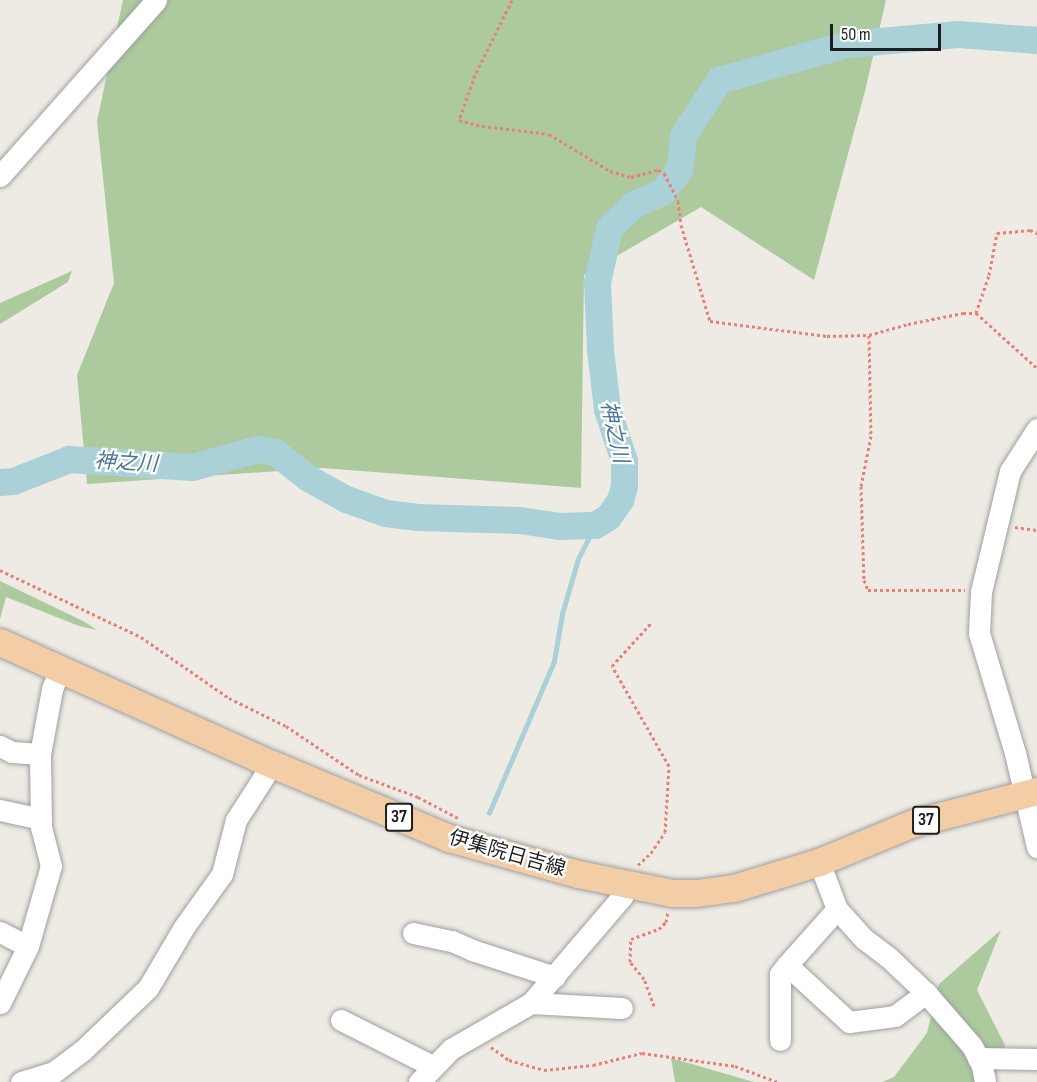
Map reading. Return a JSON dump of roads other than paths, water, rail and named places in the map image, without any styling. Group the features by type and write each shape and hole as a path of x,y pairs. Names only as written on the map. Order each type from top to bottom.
{"main road":[{"name":"伊集院日吉線","path":"0,642 272,764 449,838 567,871 672,893 734,888 819,862 913,823 1030,792"}],"street":[{"path":"0,176 156,0"},
{"path":"1037,429 1010,471 981,591 979,633 1015,753 1030,792 1037,847"},
{"path":"0,1003 28,946 51,866 41,819 40,754 52,690 60,669"},
{"path":"0,746 12,752 40,754"},
{"path":"21,1082 54,1072 82,1051 148,988 184,927 222,874 236,820 272,764"},
{"path":"0,810 41,819"},
{"path":"819,862 837,909 864,939 888,957 926,993 972,1046 985,1082"},
{"path":"341,1020 425,1074 451,1049 531,1003 622,897 626,884"},
{"path":"780,1040 780,974 837,909"},
{"path":"0,932 28,946"},
{"path":"413,933 452,941 472,950 555,977"},
{"path":"787,965 849,1022 895,1016 926,993"},
{"path":"531,1003 622,1008"},
{"path":"978,1058 1037,1059"}],"waterway":[{"name":"神之川","path":"0,482 13,481 69,459 192,467 257,449 275,452 308,478 346,499 385,513 418,517 519,520 559,526 595,525 608,517 620,500 624,486 624,461 607,409 600,349 597,282 609,228 634,204 662,192 679,170 683,135 719,80 846,44 958,34 1037,40"},
{"path":"489,813 554,661 562,614 578,559 595,525"}]}
